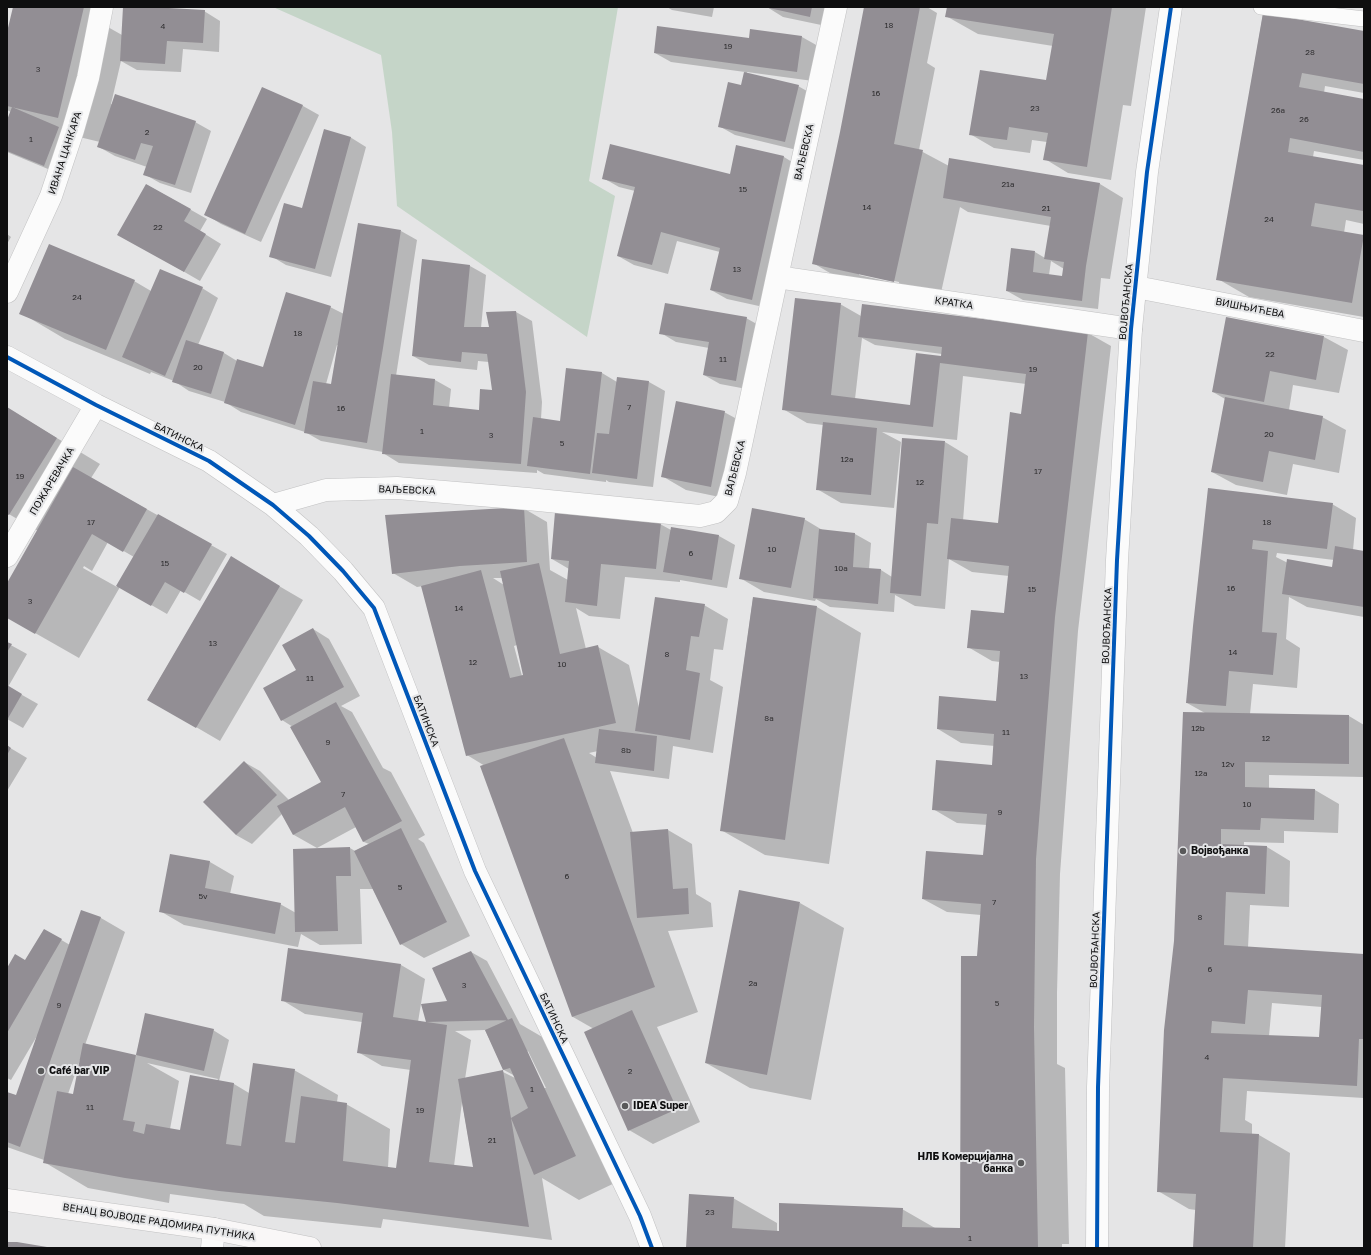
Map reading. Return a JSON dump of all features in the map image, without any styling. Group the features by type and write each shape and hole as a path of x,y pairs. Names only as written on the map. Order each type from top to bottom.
{"main road":[{"name":"ВЕНАЦ ВОЈВОДЕ РАДОМИРА ПУТНИКА","path":"7,1200 213,1238 310,1248"}],"street":[{"name":"ИВАНА ЦАНКАРА","path":"7,292 51,196 73,130 88,78 102,7"},
{"name":"ВАЉЕВСКА","path":"273,505 326,490 397,488 700,516 716,512 726,501 735,473 836,7"},
{"name":"ВОЈВОЂАНСКА","path":"1097,1248 1098,1087 1118,560 1131,329 1147,172 1171,7"},
{"name":"КРАТКА","path":"777,276 1131,329"},
{"name":"ВИШЊИЋЕВА","path":"1136,287 1364,331"},
{"name":"БАТИНСКА","path":"7,357 96,405 209,461 273,505 309,536 343,571 374,608 475,870 640,1216 652,1248"},
{"name":"ПОЖАРЕВАЧКА","path":"7,556 96,405"}],"lane":[{"path":"1261,7 1364,19"}],"green space":[{"path":"273,7 618,7 589,181 615,196 587,337 397,206 392,132 381,55"}],"building":[{"path":"13,7 84,7 58,118 7,106 7,32"},
{"path":"123,7 205,10 203,43 167,41 165,64 120,61"},
{"path":"764,7 812,7 810,17"},
{"path":"864,7 920,7 894,144 923,150 894,282 812,264 840,132"},
{"path":"947,7 1112,7 1087,167 1043,160 1048,133 1009,127 1007,140 969,135 980,70 1046,80 1054,34 945,17"},
{"path":"1263,13 1364,31 1364,84 1302,73 1299,87 1364,99 1364,152 1290,138 1288,152 1364,165 1363,211 1315,203 1311,226 1364,235 1352,303 1216,280"},
{"path":"657,26 749,38 750,29 802,36 797,72 654,53"},
{"path":"744,72 799,85 785,142 718,127 728,82 741,85"},
{"path":"262,87 303,105 245,234 204,215"},
{"path":"115,94 196,121 175,185 143,175 153,146 141,143 135,160 97,147"},
{"path":"12,107 59,127 44,166 7,151 7,120"},
{"path":"324,129 351,137 315,269 269,257 284,203 302,208"},
{"path":"610,144 730,174 736,145 784,156 752,300 710,290 720,248 661,232 652,265 617,256 635,187 602,179"},
{"path":"949,158 1100,183 1086,266 1082,301 1006,291 1011,248 1035,251 1033,272 1062,276 1064,262 1044,259 1051,217 943,198"},
{"path":"146,184 191,209 184,221 206,234 184,272 117,235"},
{"path":"358,223 401,230 367,443 304,433 313,381 331,384"},
{"path":"49,244 135,280 106,350 19,314"},
{"path":"422,259 470,265 464,327 489,327 486,312 516,311 526,392 521,464 382,454 391,374 435,379 433,405 479,410 480,389 492,390 487,354 462,352 461,362 412,356"},
{"path":"160,269 203,287 165,376 122,357"},
{"path":"286,292 331,306 295,425 224,403 237,359 263,367"},
{"path":"795,298 841,303 831,395 910,405 916,353 941,356 942,347 858,337 862,304 1088,332 1055,617 1036,859 1034,1027 1038,1248 686,1248 689,1194 734,1197 732,1228 779,1231 779,1203 903,1208 902,1227 960,1228 961,956 977,956 981,904 922,899 926,851 983,855 987,814 932,810 936,760 992,765 994,734 937,729 939,696 996,701 1000,651 967,648 971,610 1004,613 1009,566 947,559 951,518 998,523 1010,412 1021,414 1026,374 940,363 933,427 782,410"},
{"path":"665,303 747,317 736,381 703,375 709,342 659,334"},
{"path":"1226,317 1324,336 1316,380 1270,371 1264,402 1212,392"},
{"path":"186,340 224,352 211,394 172,382"},
{"path":"566,368 602,372 590,474 527,466 533,417 560,421"},
{"path":"617,377 649,381 637,479 592,473 597,433 609,434"},
{"path":"1225,397 1323,416 1315,460 1269,451 1263,482 1211,472"},
{"path":"676,401 725,411 711,487 661,477"},
{"path":"7,407 57,438 9,515 7,514"},
{"path":"823,422 877,428 871,495 816,490"},
{"path":"902,438 945,441 938,524 927,523 921,596 890,593"},
{"path":"73,467 147,509 123,552 92,534 35,634 7,618 7,583"},
{"path":"1208,488 1333,503 1327,549 1253,540 1252,549 1268,551 1262,632 1277,633 1273,675 1229,671 1226,706 1186,703"},
{"path":"524,507 527,562 460,566 392,574 385,515"},
{"path":"752,508 805,518 791,588 739,579"},
{"path":"555,512 661,523 656,569 601,564 597,606 565,602 569,561 551,559"},
{"path":"158,514 212,544 184,593 165,582 151,606 116,586"},
{"path":"671,527 719,535 712,580 663,572"},
{"path":"819,529 855,533 853,567 881,569 878,604 813,598"},
{"path":"1335,546 1364,551 1364,607 1282,594 1287,559 1332,567"},
{"path":"231,556 280,586 196,728 147,700"},
{"path":"539,563 560,654 598,645 616,723 466,756 421,586 481,570 510,678 523,675 500,571"},
{"path":"655,597 705,604 699,637 691,636 686,670 700,673 690,740 635,731"},
{"path":"753,597 817,606 785,840 720,831"},
{"path":"313,628 344,687 281,721 263,688 296,670 282,645"},
{"path":"7,642 12,644 7,652"},
{"path":"7,685 22,694 7,720"},
{"path":"336,702 402,821 363,842 345,807 293,835 277,806 321,782 290,727"},
{"path":"1183,712 1349,715 1349,764 1245,762 1245,787 1315,789 1314,820 1261,818 1260,830 1221,829 1221,844 1267,846 1265,894 1226,892 1224,945 1364,954 1364,1039 1359,1039 1357,1086 1223,1078 1220,1132 1259,1134 1253,1248 1193,1248 1196,1194 1157,1192 1164,1030 1174,941","holes":["1248,990 1322,995 1319,1037 1211,1033 1212,1021 1245,1024"]},
{"path":"599,729 657,736 654,771 595,763"},
{"path":"564,738 655,987 572,1017 480,766"},
{"path":"7,745 11,748 7,755"},
{"path":"244,761 277,795 236,835 203,802"},
{"path":"401,828 447,922 400,945 354,851"},
{"path":"668,829 673,889 688,888 689,914 637,918 630,832"},
{"path":"350,847 351,876 336,876 338,931 295,932 293,849"},
{"path":"170,854 210,861 205,888 281,903 275,934 159,912"},
{"path":"739,890 800,902 767,1075 705,1063"},
{"path":"81,910 101,917 20,1147 7,1142 7,1092 16,1095"},
{"path":"44,929 62,939 7,1033 7,968 15,954 25,960"},
{"path":"288,948 401,964 393,1017 447,1025 429,1162 473,1167 458,1079 503,1070 529,1227 337,1203 219,1191 125,1178 43,1163 57,1091 73,1094 83,1043 136,1055 123,1120 135,1122 133,1131 144,1134 146,1124 180,1130 190,1075 234,1083 226,1144 241,1146 253,1063 295,1069 285,1142 295,1143 301,1096 347,1103 343,1161 396,1168 411,1060 357,1053 363,1013 281,1001"},
{"path":"471,951 508,1020 426,1022 421,1004 447,1001 432,968"},
{"path":"632,1010 677,1109 628,1131 584,1032"},
{"path":"145,1013 214,1029 204,1071 136,1055"},
{"path":"512,1018 576,1156 534,1175 511,1118 528,1108 510,1068 503,1070 485,1030"},
{"path":"7,1242 17,1242 53,1248 7,1248"}],"cycle path":[{"path":"1097,1248 1098,1087 1117,560 1131,329 1147,172 1171,7"},
{"path":"7,357 96,405 209,461 273,505 309,536 343,571 374,608 475,871 640,1216 652,1248"}],"place":[{"name":"Војвођанка","path":"1183,851"},
{"name":"Café bar VIP","path":"41,1071"},
{"name":"IDEA Super","path":"625,1106"},
{"name":"НЛБ Комерцијална банка","path":"1021,1163"}]}
